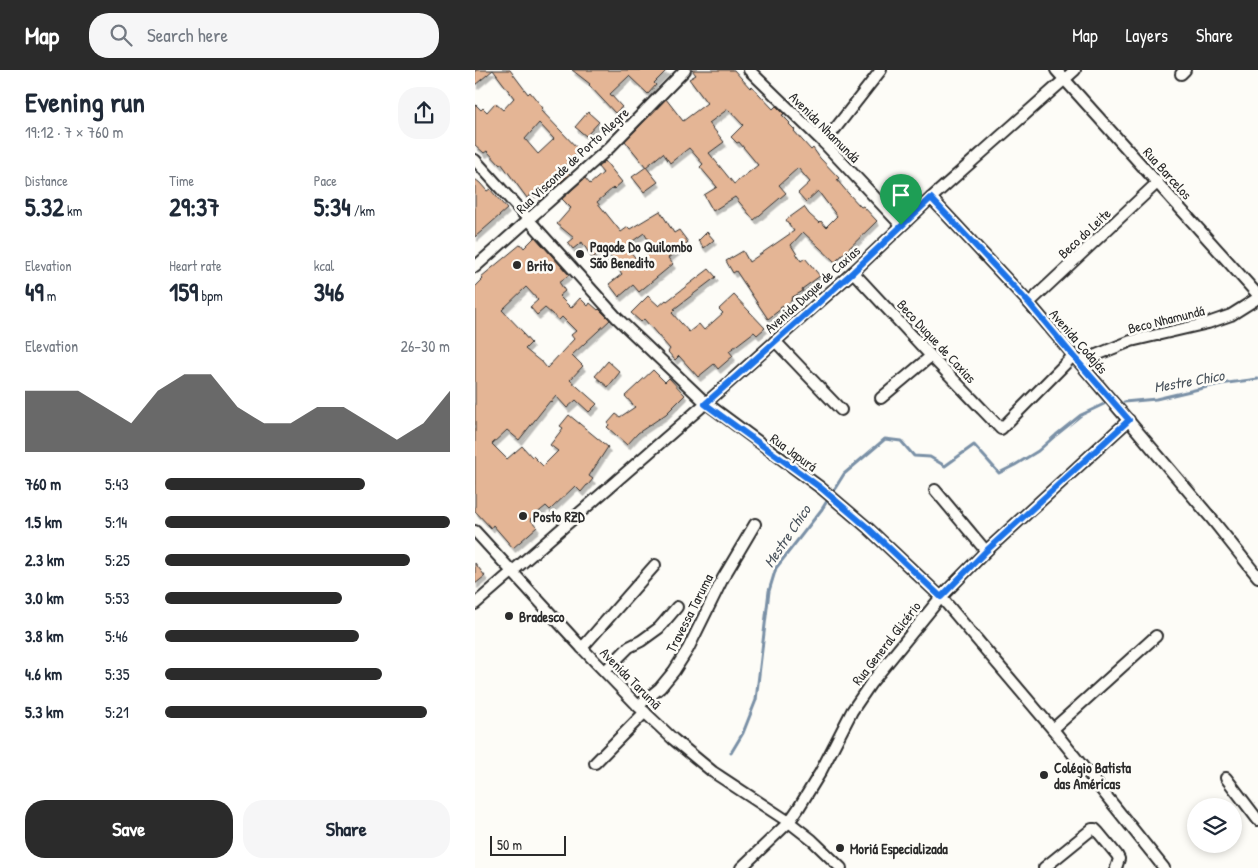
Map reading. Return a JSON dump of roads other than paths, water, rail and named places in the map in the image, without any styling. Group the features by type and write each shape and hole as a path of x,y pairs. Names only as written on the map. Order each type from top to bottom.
{"street":[{"name":"Rua Visconde de Porto Alegre","path":"475,267 609,148 685,70"},
{"name":"Avenida Nhamundá","path":"749,70 824,143 901,225"},
{"path":"824,143 881,70"},
{"name":"Rua Barcelos","path":"1056,70 1258,296"},
{"name":"Avenida Duque de Caxias","path":"475,604 705,404 853,272 901,225 1075,70"},
{"name":"Rua Japurá","path":"475,160 617,318 705,404 821,488 868,528 941,597 1053,729 1163,868"},
{"name":"Beco do Leite","path":"1029,303 1158,182"},
{"name":"Avenida Codajás","path":"931,198 1029,303 1211,518 1258,577"},
{"name":"Beco Duque de Caxias","path":"853,272 1001,429 1076,359"},
{"name":"Beco Nhamundá","path":"1076,359 1131,341 1231,315 1258,296"},
{"path":"775,341 841,410"},
{"path":"881,398 931,356"},
{"name":"Rua General Glicério","path":"741,868 789,822 816,780 852,711 871,682 941,597 986,551 1129,420"},
{"path":"935,490 986,551"},
{"name":"Travessa Taruma","path":"595,763 674,671 688,649 723,578 755,524"},
{"name":"Avenida Tarumã","path":"475,531 582,648 673,739 713,772 789,822 812,840 841,868"},
{"path":"582,648 655,565"},
{"path":"605,671 629,648 659,628 677,607"},
{"path":"1053,729 1156,636"},
{"path":"1226,778 1258,820"},
{"path":"1044,868 1088,831 1095,829 1117,855 1119,859 1116,868"}],"waterway":[{"name":"Mestre Chico","path":"1124,402 1156,399 1220,384 1258,379"},
{"name":"Mestre Chico","path":"731,753 743,733 756,700 769,591 776,568 822,509 844,474 885,439 901,441 914,456 930,457 945,466 974,445 999,473 1038,451 1081,415 1104,404"}],"place":[{"name":"Pagode Do Quilombo São Benedito","path":"580,254"},
{"name":"Brito","path":"517,265"},
{"name":"Posto RZD","path":"523,516"},
{"name":"Bradesco","path":"509,616"},
{"name":"Colégio Batista das Américas","path":"1044,775"},
{"name":"Moriá Especializada","path":"840,848"}]}
